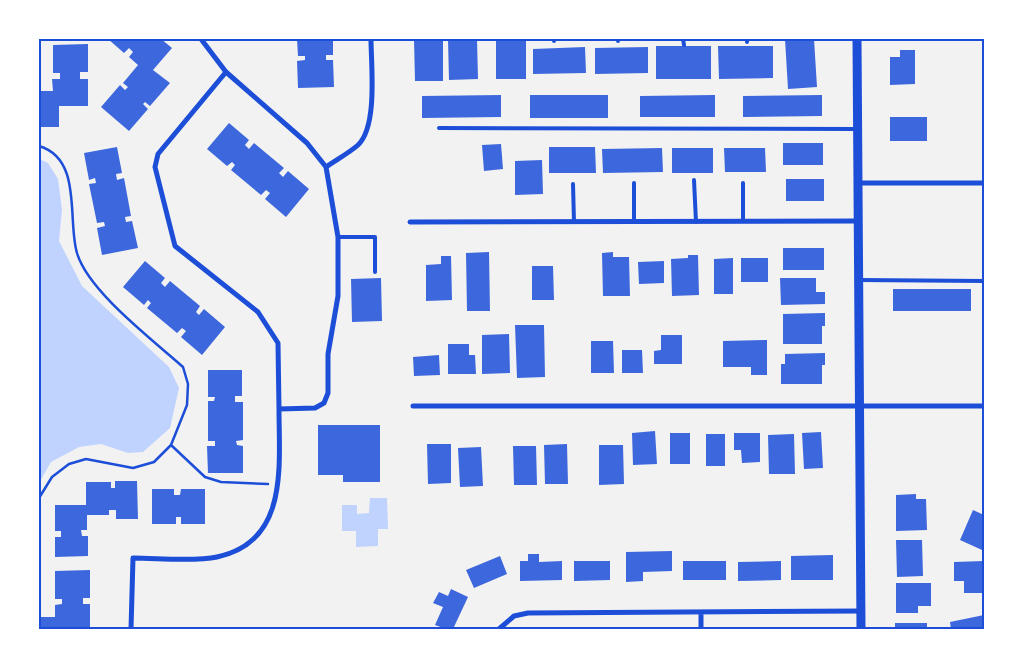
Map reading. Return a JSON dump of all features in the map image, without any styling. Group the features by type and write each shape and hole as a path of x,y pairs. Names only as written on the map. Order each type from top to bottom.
{"street":[{"path":"202,39 226,72 307,143 326,167 338,237 338,296 328,354 328,393 324,402 314,408 279,409"},
{"path":"326,167 359,144 368,129 371,111 371,39"},
{"path":"857,39 861,629"},
{"path":"131,629 133,558 215,558 239,551 255,539 268,519 276,498 278,484 279,409 278,343 258,312 175,246 155,167 158,154 226,72"},
{"path":"858,183 984,182"},
{"path":"410,222 858,222"},
{"path":"413,406 984,406"},
{"path":"500,627 514,616 528,613 861,611"},
{"path":"701,612 701,629"}],"lane":[{"path":"683,39 684,45"},
{"path":"438,128 858,129"},
{"path":"694,180 696,222"},
{"path":"634,183 634,222"},
{"path":"743,183 743,222"},
{"path":"573,184 574,222"},
{"path":"338,237 375,237 375,272"},
{"path":"858,280 984,281"}],"path":[{"path":"39,146 49,149 64,166 73,197 72,233 77,255 91,281 183,366 188,384 187,405 171,445 154,462 133,468 86,459 69,464 52,477 39,498"},
{"path":"171,445 205,477 221,482 278,484"}],"water":[{"path":"39,159 48,163 58,179 62,210 59,241 82,286 169,367 179,388 170,428 143,452 128,453 101,444 79,447 51,462 39,483"},
{"path":"370,498 387,498 388,529 378,529 378,546 356,547 356,531 342,531 342,505 357,505 357,514 369,513"}],"building":[{"path":"108,39 161,39 172,48 153,70 170,83 150,106 145,102 143,104 148,109 129,131 101,107 120,85 125,90 128,87 123,83 138,65 129,57 133,52 129,48 124,53"},
{"path":"297,39 333,39 333,55 326,55 326,60 333,60 334,87 298,88 297,61 305,60 305,56 298,56"},
{"path":"414,39 443,39 443,81 415,81"},
{"path":"448,39 477,39 478,79 449,80"},
{"path":"496,39 526,39 526,79 496,79"},
{"path":"785,39 814,39 817,87 788,89"},
{"path":"88,44 88,72 80,72 80,79 88,79 88,106 59,106 59,127 39,127 39,91 53,91 52,79 60,79 60,73 53,73 53,45"},
{"path":"656,46 711,46 711,79 656,79"},
{"path":"718,46 773,46 773,78 719,79"},
{"path":"585,47 586,73 533,74 533,49"},
{"path":"648,47 648,73 595,74 595,48"},
{"path":"900,50 915,50 915,84 890,85 890,57 900,57"},
{"path":"501,95 501,117 422,118 422,96"},
{"path":"530,95 608,95 608,118 530,118"},
{"path":"715,95 715,117 640,117 640,96"},
{"path":"822,95 822,116 743,117 743,96"},
{"path":"890,117 927,117 927,141 890,141"},
{"path":"229,123 249,140 245,145 249,149 254,143 284,168 279,173 283,177 288,171 309,189 286,217 265,199 270,193 266,190 261,195 231,170 235,165 232,162 227,166 207,149"},
{"path":"783,143 823,143 823,165 783,165"},
{"path":"501,144 503,169 484,171 482,145"},
{"path":"117,147 122,173 116,174 117,180 124,178 131,216 125,217 126,222 132,221 138,248 102,255 97,228 105,226 104,222 97,223 89,184 96,183 95,178 89,180 84,153"},
{"path":"549,147 595,147 596,173 549,173"},
{"path":"662,148 663,172 603,173 602,149"},
{"path":"672,148 713,148 713,173 672,173"},
{"path":"724,148 765,148 766,172 725,172"},
{"path":"542,160 543,194 515,195 515,161"},
{"path":"786,179 824,179 824,201 786,201"},
{"path":"783,248 824,248 824,270 783,270"},
{"path":"489,252 490,311 467,311 466,253"},
{"path":"613,252 613,257 629,257 630,296 603,296 602,253"},
{"path":"688,255 698,255 699,295 672,296 671,259 688,258"},
{"path":"441,256 451,256 452,300 426,301 426,265 441,264"},
{"path":"733,258 733,294 714,294 714,259"},
{"path":"741,258 768,258 768,282 741,282"},
{"path":"145,261 165,278 161,283 165,287 170,281 200,306 196,312 199,315 204,309 225,327 202,355 181,337 186,331 182,328 177,333 147,308 151,303 148,300 144,305 123,287"},
{"path":"664,261 664,283 639,284 638,262"},
{"path":"532,266 553,266 554,300 532,300"},
{"path":"381,278 382,321 352,322 351,279"},
{"path":"780,278 816,278 816,292 825,292 825,304 781,305"},
{"path":"893,289 971,289 971,311 893,311"},
{"path":"825,313 825,326 822,326 822,344 783,344 783,314"},
{"path":"515,325 544,325 545,377 517,378"},
{"path":"509,334 510,373 482,374 482,335"},
{"path":"661,335 682,335 682,364 654,364 654,351 661,350"},
{"path":"767,340 767,375 751,375 751,367 723,367 723,341"},
{"path":"591,341 613,341 614,373 591,373"},
{"path":"448,344 469,344 469,355 475,355 476,374 448,374"},
{"path":"622,350 642,350 643,373 622,373"},
{"path":"825,353 825,365 822,365 822,384 781,384 781,364 785,364 785,354"},
{"path":"439,355 440,375 414,376 413,357"},
{"path":"208,370 242,370 242,396 235,396 235,402 243,402 243,440 236,441 237,445 243,446 243,473 208,473 207,446 215,446 215,441 208,441 208,401 214,401 215,397 208,397"},
{"path":"318,425 380,425 380,482 343,482 343,475 318,475"},
{"path":"655,431 657,464 633,465 632,433"},
{"path":"821,432 823,468 804,469 802,433"},
{"path":"670,433 690,433 690,464 670,464"},
{"path":"734,433 760,433 760,462 742,463 741,450 734,450"},
{"path":"706,434 725,434 725,466 706,466"},
{"path":"794,434 795,474 769,474 768,435"},
{"path":"427,444 451,444 451,483 428,484"},
{"path":"567,444 568,484 545,484 544,445"},
{"path":"599,445 623,445 624,484 599,485"},
{"path":"513,446 536,446 537,485 514,485"},
{"path":"481,447 483,486 460,487 458,448"},
{"path":"115,481 137,481 138,519 116,519 116,510 109,510 109,515 87,515 87,530 81,530 82,536 88,536 88,556 55,557 55,537 61,537 61,531 55,531 55,505 86,505 86,482 111,482 111,488 115,488"},
{"path":"152,489 174,489 174,495 180,495 181,489 205,489 205,524 181,524 181,517 176,517 176,524 152,524"},
{"path":"916,494 916,499 926,499 927,530 896,531 896,495"},
{"path":"973,510 984,515 984,545 982,550 960,540"},
{"path":"896,540 922,540 923,576 897,577"},
{"path":"672,551 672,571 643,572 643,581 626,582 626,552"},
{"path":"528,554 539,554 539,562 562,561 562,580 520,581 520,561 528,561"},
{"path":"833,555 833,580 791,580 791,556"},
{"path":"500,556 507,574 474,588 466,570"},
{"path":"574,561 610,561 610,580 574,581"},
{"path":"683,561 726,561 726,580 683,580"},
{"path":"781,561 781,580 738,581 738,562"},
{"path":"984,561 984,593 964,593 964,581 954,581 954,562"},
{"path":"90,570 90,598 83,598 83,604 90,604 90,629 39,629 39,617 55,617 55,605 62,604 62,599 55,599 55,571"},
{"path":"896,583 931,583 931,606 918,606 918,613 896,613"},
{"path":"451,589 468,597 453,629 446,629 435,625 443,607 433,603 439,592 448,596"},
{"path":"984,615 984,629 951,629 950,622"},
{"path":"895,623 927,623 927,629 895,629"}]}
